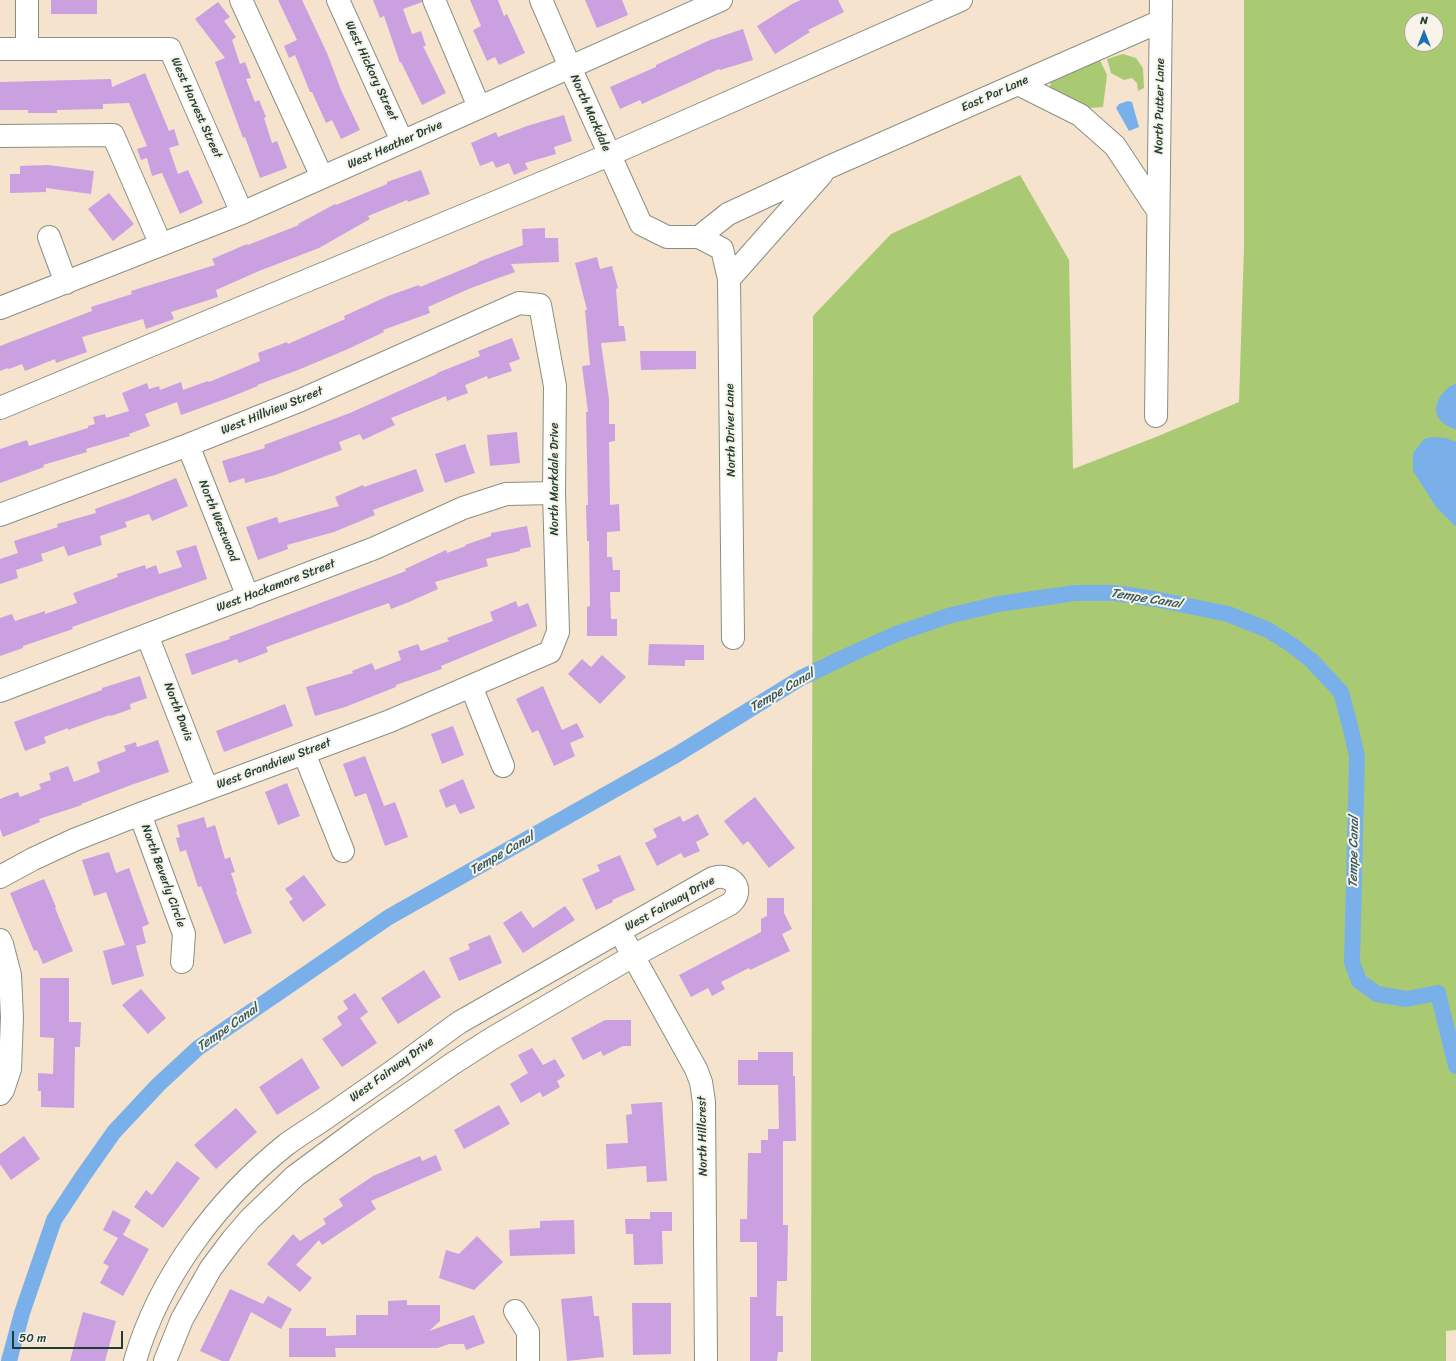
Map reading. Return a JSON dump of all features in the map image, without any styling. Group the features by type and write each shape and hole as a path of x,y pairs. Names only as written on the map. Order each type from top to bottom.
{"street":[{"path":"27,0 27,49"},
{"path":"241,0 322,177"},
{"name":"West Hickory Street","path":"338,0 402,141"},
{"path":"434,0 479,107"},
{"name":"North Markdale","path":"541,0 641,224 667,237 699,237"},
{"name":"West Heather Drive","path":"0,308 242,213 721,0"},
{"path":"0,408 609,155 961,0"},
{"name":"East Par Lane","path":"699,237 728,214 828,167 1018,84 1161,10"},
{"name":"North Putter Lane","path":"1156,416 1161,10"},
{"name":"West Harvest Street","path":"0,49 170,49 242,213"},
{"path":"1018,84 1080,115 1115,146 1158,211"},
{"path":"0,136 113,135 161,246"},
{"name":"East Par Lane","path":"729,279 828,167"},
{"path":"49,237 66,283"},
{"name":"North Driver Lane","path":"699,237 722,249 729,279 733,638"},
{"name":"West Hillview Street","path":"0,515 188,445 300,400 518,303 540,304"},
{"name":"North Markdale Drive","path":"540,304 555,386 554,493 558,632 550,652"},
{"name":"North Westwood","path":"188,445 248,597"},
{"name":"West Hackamore Street","path":"0,691 375,548 463,508 506,494 554,493"},
{"name":"North Davis","path":"147,635 207,789"},
{"name":"West Grandview Street","path":"0,877 67,843 390,720 550,652"},
{"path":"471,686 503,766"},
{"path":"304,753 343,851"},
{"name":"North Beverly Circle","path":"140,814 184,934 182,962"},
{"name":"West Fairway Drive","path":"135,1361 145,1330 159,1301 176,1269 194,1241 231,1197 288,1143 460,1022 713,878 721,876 727,877 736,884 737,892 735,900 730,904 633,956 491,1039 452,1064 348,1136 295,1176 250,1219 211,1268 182,1319 165,1361"},
{"name":"North Hillcrest","path":"620,931 696,1069 701,1082 704,1102 706,1361"},
{"path":"0,940 10,975 12,1017 10,1069 3,1090 0,1094"},
{"path":"515,1311 528,1332 528,1361"}],"green space":[{"path":"1244,0 1456,0 1456,1330 1446,1331 1446,1361 811,1361 813,316 891,234 1020,175 1069,260 1073,469 1156,437 1239,402 1244,247"},
{"path":"1123,54 1136,58 1143,68 1144,88 1138,91 1137,83 1132,78 1124,80 1111,73 1107,59"},
{"path":"1099,58 1107,75 1103,107 1090,108 1050,87 1051,81"}],"water":[{"path":"1128,101 1132,102 1139,127 1129,131 1116,108 1119,104"},
{"path":"1456,384 1456,430 1446,425 1439,419 1436,412 1436,407 1444,392"},
{"path":"1432,437 1446,438 1456,442 1456,527 1436,507 1413,471 1413,453 1424,439"}],"building":[{"path":"51,0 97,0 97,14 51,14"},
{"path":"278,0 302,0 327,53 341,90 360,130 341,139 332,120 326,123 312,92 310,92 295,55 289,58 284,46 297,40"},
{"path":"373,0 422,0 422,2 403,9 412,34 421,31 426,46 423,46 446,93 422,105 401,62 400,63 384,16 380,18"},
{"path":"470,0 498,0 504,16 507,14 525,53 499,65 495,57 487,61 473,30 481,26"},
{"path":"585,0 622,0 628,15 597,28"},
{"path":"801,0 838,0 844,12 808,30 810,32 775,54 757,26"},
{"path":"218,2 230,17 224,21 236,37 232,40 240,64 245,62 251,78 246,79 255,102 259,100 266,117 264,118 272,143 277,141 287,168 260,178 245,137 243,138 215,62 225,58 195,19"},
{"path":"743,29 753,60 720,70 719,69 642,104 640,100 620,109 610,87 656,67 656,65 710,40"},
{"path":"145,73 169,131 174,129 179,145 169,148 178,174 188,170 203,203 180,214 162,173 152,176 147,158 141,160 137,149 147,146 129,103 103,104 103,109 57,110 57,113 28,113 28,110 0,110 0,82 111,79 112,87"},
{"path":"564,115 572,141 554,147 556,154 525,163 528,169 514,175 509,163 496,168 493,161 480,166 471,143 496,132 498,137 527,126"},
{"path":"48,165 94,171 91,194 46,188 46,192 10,193 10,174 20,174 20,166"},
{"path":"421,170 430,194 408,202 407,200 368,216 370,219 319,248 259,271 216,290 218,297 171,312 174,319 146,329 143,319 82,337 87,352 56,363 55,359 25,371 22,364 0,371 0,346 92,311 91,307 132,294 131,291 215,265 212,259 247,244 248,245 299,225 298,224 335,204 336,205 387,184 387,182"},
{"path":"109,193 134,224 113,241 88,209"},
{"path":"545,228 545,238 558,238 559,262 511,264 515,272 471,288 428,307 430,313 383,330 384,332 348,349 228,398 181,415 177,402 145,414 150,426 129,434 130,436 86,449 87,452 43,465 44,467 0,483 0,449 27,440 29,446 88,428 88,426 95,424 93,417 105,414 106,418 129,411 122,393 147,383 149,389 159,386 160,390 181,382 183,390 208,381 209,382 260,361 258,353 287,342 288,344 345,319 344,316 388,296 419,285 420,287 478,262 523,245 522,229"},
{"path":"597,257 600,269 612,266 618,288 616,289 619,326 624,326 626,341 601,343 609,399 609,424 615,424 615,441 609,442 610,505 619,504 620,531 607,532 607,557 612,557 613,570 620,570 620,592 610,592 611,619 617,619 617,636 587,636 587,607 590,606 589,541 587,541 586,505 588,505 586,412 588,412 582,366 590,365 585,310 587,310 575,263"},
{"path":"512,338 520,359 509,363 512,371 488,379 487,376 465,385 468,393 447,401 446,396 391,418 395,425 363,440 360,434 339,442 342,450 275,475 245,483 244,478 229,483 222,461 265,448 264,445 350,413 437,373 480,356 478,351"},
{"path":"640,351 696,351 696,369 641,370"},
{"path":"517,432 520,463 490,466 487,435"},
{"path":"465,444 475,473 445,483 435,454"},
{"path":"416,469 424,491 373,510 375,515 334,532 287,545 288,549 258,560 246,527 277,517 279,523 339,506 335,497 363,485 364,487"},
{"path":"176,478 188,506 152,521 149,514 125,522 127,527 100,536 102,545 68,556 64,546 41,554 43,561 16,570 18,578 0,584 0,559 18,553 14,541 58,527 57,524 96,513 95,509"},
{"path":"527,526 531,547 486,559 488,566 435,582 438,589 409,602 391,609 389,603 266,647 268,652 239,663 237,659 192,675 185,654 230,639 229,637 406,571 405,569 446,550 447,553 466,546 465,545 491,536 491,533"},
{"path":"196,545 207,579 72,627 73,629 23,646 23,648 0,656 0,618 12,614 15,621 45,611 45,614 77,603 73,593 118,577 117,574 145,565 146,569 156,565 159,574 182,567 176,551"},
{"path":"516,601 518,607 528,603 537,626 441,666 442,669 396,685 396,687 345,707 315,716 306,687 353,673 352,671 372,663 375,670 401,660 398,651 418,644 421,651 449,641 447,638 493,621 490,612"},
{"path":"649,644 704,645 704,660 685,660 685,666 648,665"},
{"path":"602,655 626,677 600,704 568,674 582,659 591,667"},
{"path":"140,676 147,698 130,704 131,709 68,730 68,728 44,737 46,743 25,751 14,722 102,690 102,688"},
{"path":"543,686 562,730 577,723 584,737 570,743 575,756 554,766 538,730 532,733 516,699"},
{"path":"285,704 293,726 224,752 216,731"},
{"path":"453,726 464,755 442,764 431,734"},
{"path":"158,740 169,772 81,804 82,805 39,819 40,822 3,837 0,829 0,799 18,792 20,797 41,789 39,784 51,780 49,773 68,766 74,782 100,772 97,762 126,751 124,746 136,742 137,747"},
{"path":"365,756 384,806 395,802 408,837 385,846 366,793 355,797 343,764"},
{"path":"463,779 475,808 460,814 455,804 446,808 439,790"},
{"path":"287,783 300,816 278,825 265,792"},
{"path":"755,797 795,848 769,868 748,841 743,845 724,821"},
{"path":"698,814 709,835 696,842 700,851 684,858 681,853 657,866 645,843 657,837 653,829 680,816 683,822"},
{"path":"204,817 207,828 215,825 225,859 230,857 235,872 231,873 237,891 236,892 252,933 224,944 201,886 198,887 186,850 180,852 176,838 180,837 177,825"},
{"path":"109,852 116,873 129,868 149,924 142,927 146,943 136,946 144,976 112,985 103,951 125,945 106,892 94,896 82,860"},
{"path":"620,855 635,890 612,900 613,902 596,910 582,879 600,871 597,865"},
{"path":"304,875 326,905 303,922 289,902 293,899 285,889"},
{"path":"44,879 73,951 43,964 37,950 34,951 10,893"},
{"path":"767,898 784,898 784,913 792,929 782,934 790,951 750,970 749,968 721,982 725,989 712,996 708,988 691,997 679,975 761,932 761,919 767,916"},
{"path":"565,906 575,920 523,953 503,923 521,911 533,928"},
{"path":"490,935 502,963 459,981 449,958 470,949 468,944"},
{"path":"424,970 441,997 398,1024 381,998"},
{"path":"40,978 69,978 69,1022 81,1022 80,1047 75,1047 74,1108 41,1107 41,1091 38,1091 38,1073 53,1074 54,1038 40,1037"},
{"path":"141,989 166,1018 148,1034 122,1005"},
{"path":"355,993 368,1012 360,1018 377,1043 342,1067 322,1039 342,1025 337,1017 348,1009 343,1001"},
{"path":"605,1020 631,1020 631,1046 623,1046 603,1056 601,1051 583,1060 571,1038"},
{"path":"532,1048 543,1065 555,1059 565,1076 557,1081 560,1087 543,1097 540,1092 521,1103 510,1084 528,1073 518,1055"},
{"path":"758,1052 793,1052 793,1076 795,1076 796,1141 783,1141 783,1225 788,1225 787,1281 777,1281 776,1316 783,1316 783,1352 778,1352 777,1361 750,1361 750,1297 757,1297 757,1242 740,1242 740,1219 747,1219 748,1153 761,1153 761,1140 768,1140 768,1129 779,1129 778,1085 738,1085 738,1060 758,1060"},
{"path":"302,1058 320,1088 277,1115 259,1087"},
{"path":"662,1102 667,1181 647,1182 646,1166 607,1169 606,1144 628,1143 626,1115 632,1114 631,1104"},
{"path":"499,1105 510,1124 464,1149 454,1130"},
{"path":"236,1108 257,1132 216,1169 194,1145"},
{"path":"24,1136 40,1159 11,1180 0,1164 0,1154"},
{"path":"436,1155 442,1170 371,1201 376,1209 322,1245 319,1240 296,1265 312,1278 300,1292 267,1264 293,1234 300,1241 326,1224 323,1219 343,1206 339,1199 373,1176 420,1156 422,1161"},
{"path":"177,1161 200,1178 163,1228 134,1207 146,1190 152,1195"},
{"path":"113,1210 131,1220 123,1235 149,1249 123,1296 100,1283 109,1266 103,1263 118,1238 103,1230"},
{"path":"650,1212 672,1212 672,1231 662,1231 663,1264 634,1265 633,1234 626,1234 625,1219 650,1219"},
{"path":"574,1220 575,1254 510,1256 509,1230 540,1228 540,1221"},
{"path":"477,1236 503,1262 474,1290 439,1278 446,1250 459,1254"},
{"path":"230,1289 263,1304 268,1296 292,1309 281,1329 251,1312 229,1361 222,1361 200,1351"},
{"path":"592,1296 594,1316 599,1316 604,1357 567,1361 561,1299"},
{"path":"407,1300 407,1305 440,1305 440,1321 429,1331 474,1315 485,1343 466,1350 464,1344 449,1344 438,1348 335,1348 336,1357 289,1357 289,1328 326,1328 326,1336 356,1335 356,1315 388,1315 388,1301"},
{"path":"632,1303 671,1303 671,1354 633,1355"},
{"path":"83,1312 116,1321 105,1361 70,1361"}],"waterway":[{"name":"Tempe Canal","path":"9,1361 22,1313 54,1220 114,1132 158,1085 198,1048 389,917 676,755 801,678 896,634 948,616 998,604 1075,593 1115,593 1155,599 1228,614 1268,630 1292,645 1312,661 1341,692 1357,756 1352,962 1359,981 1377,994 1406,999 1438,993 1456,1066"}]}
